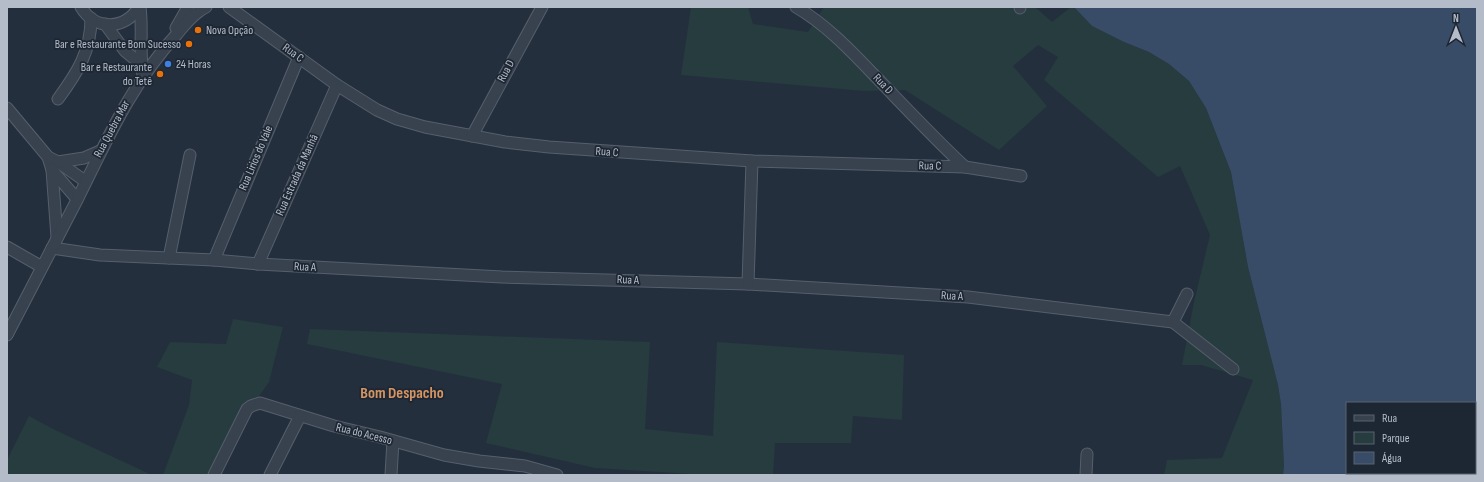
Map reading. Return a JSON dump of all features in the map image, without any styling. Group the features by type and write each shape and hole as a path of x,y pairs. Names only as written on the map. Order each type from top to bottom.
{"street":[{"path":"83,11 96,22 105,24 119,23 126,21 131,17 139,7"},
{"path":"139,7 141,19 142,70"},
{"path":"167,44 188,7"},
{"name":"Rua Quebra Mar","path":"7,335 142,70 194,16 206,7"},
{"name":"Rua C","path":"229,7 337,85 377,110 397,119 425,127 472,136 549,147 752,161 965,167 1021,176"},
{"name":"Rua D","path":"472,136 542,7"},
{"name":"Rua D","path":"796,7 814,19 845,45 944,148 965,167"},
{"path":"58,99 75,75 86,55 91,36 83,11"},
{"path":"105,24 125,51 142,70"},
{"name":"Rua Lirios do Vale","path":"214,260 299,57"},
{"name":"Rua Estrada da Manhã","path":"258,264 337,85"},
{"path":"7,108 55,166 77,199"},
{"path":"55,166 84,158 100,151"},
{"path":"169,258 190,155"},
{"path":"748,284 752,161"},
{"path":"55,166 85,181"},
{"path":"55,166 57,237"},
{"path":"7,247 42,267"},
{"name":"Rua A","path":"52,248 100,255 214,260 258,264 502,277 748,284 968,297 1173,322"},
{"path":"1187,294 1173,322 1234,369"},
{"name":"Rua do Acesso","path":"214,475 244,415 251,406 260,403 300,416 444,455 479,461 525,466 557,475"},
{"path":"270,475 300,416"},
{"path":"391,475 393,441"},
{"path":"1086,475 1087,454"}],"green space":[{"path":"691,7 748,7 753,24 808,32 824,7 1035,7 1052,22 1071,7 1074,7 1092,26 1124,42 1149,52 1169,64 1189,81 1206,108 1231,172 1248,267 1278,385 1281,404 1284,466 1283,475 1164,475 1167,460 1222,458 1253,380 1201,365 1182,365 1194,302 1210,235 1180,166 1158,177 1044,80 1058,57 1038,45 1013,66 1047,106 999,150 905,90 864,91 681,75"},
{"path":"233,319 283,327 269,382 257,399 216,475 163,475 189,405 192,380 157,367 170,342 226,344"},
{"path":"310,329 650,342 645,429 713,436 717,342 904,355 902,420 853,416 851,443 775,443 773,475 708,475 595,468 486,443 502,384 307,344"},
{"path":"29,416 55,430 152,475 7,475 7,460"}],"water":[{"path":"1074,7 1477,7 1477,475 1283,475 1284,466 1281,404 1278,385 1248,267 1231,172 1206,108 1189,81 1169,64 1149,52 1124,42 1092,26"}],"place":[{"name":"Nova Opção","path":"198,30"},
{"name":"Bar e Restaurante Bom Sucesso","path":"189,44"},
{"name":"24 Horas","path":"168,64"},
{"name":"Bar e Restaurante do Tetê","path":"160,74"}],"district":[{"name":"Bom Despacho","path":"402,393"}]}
